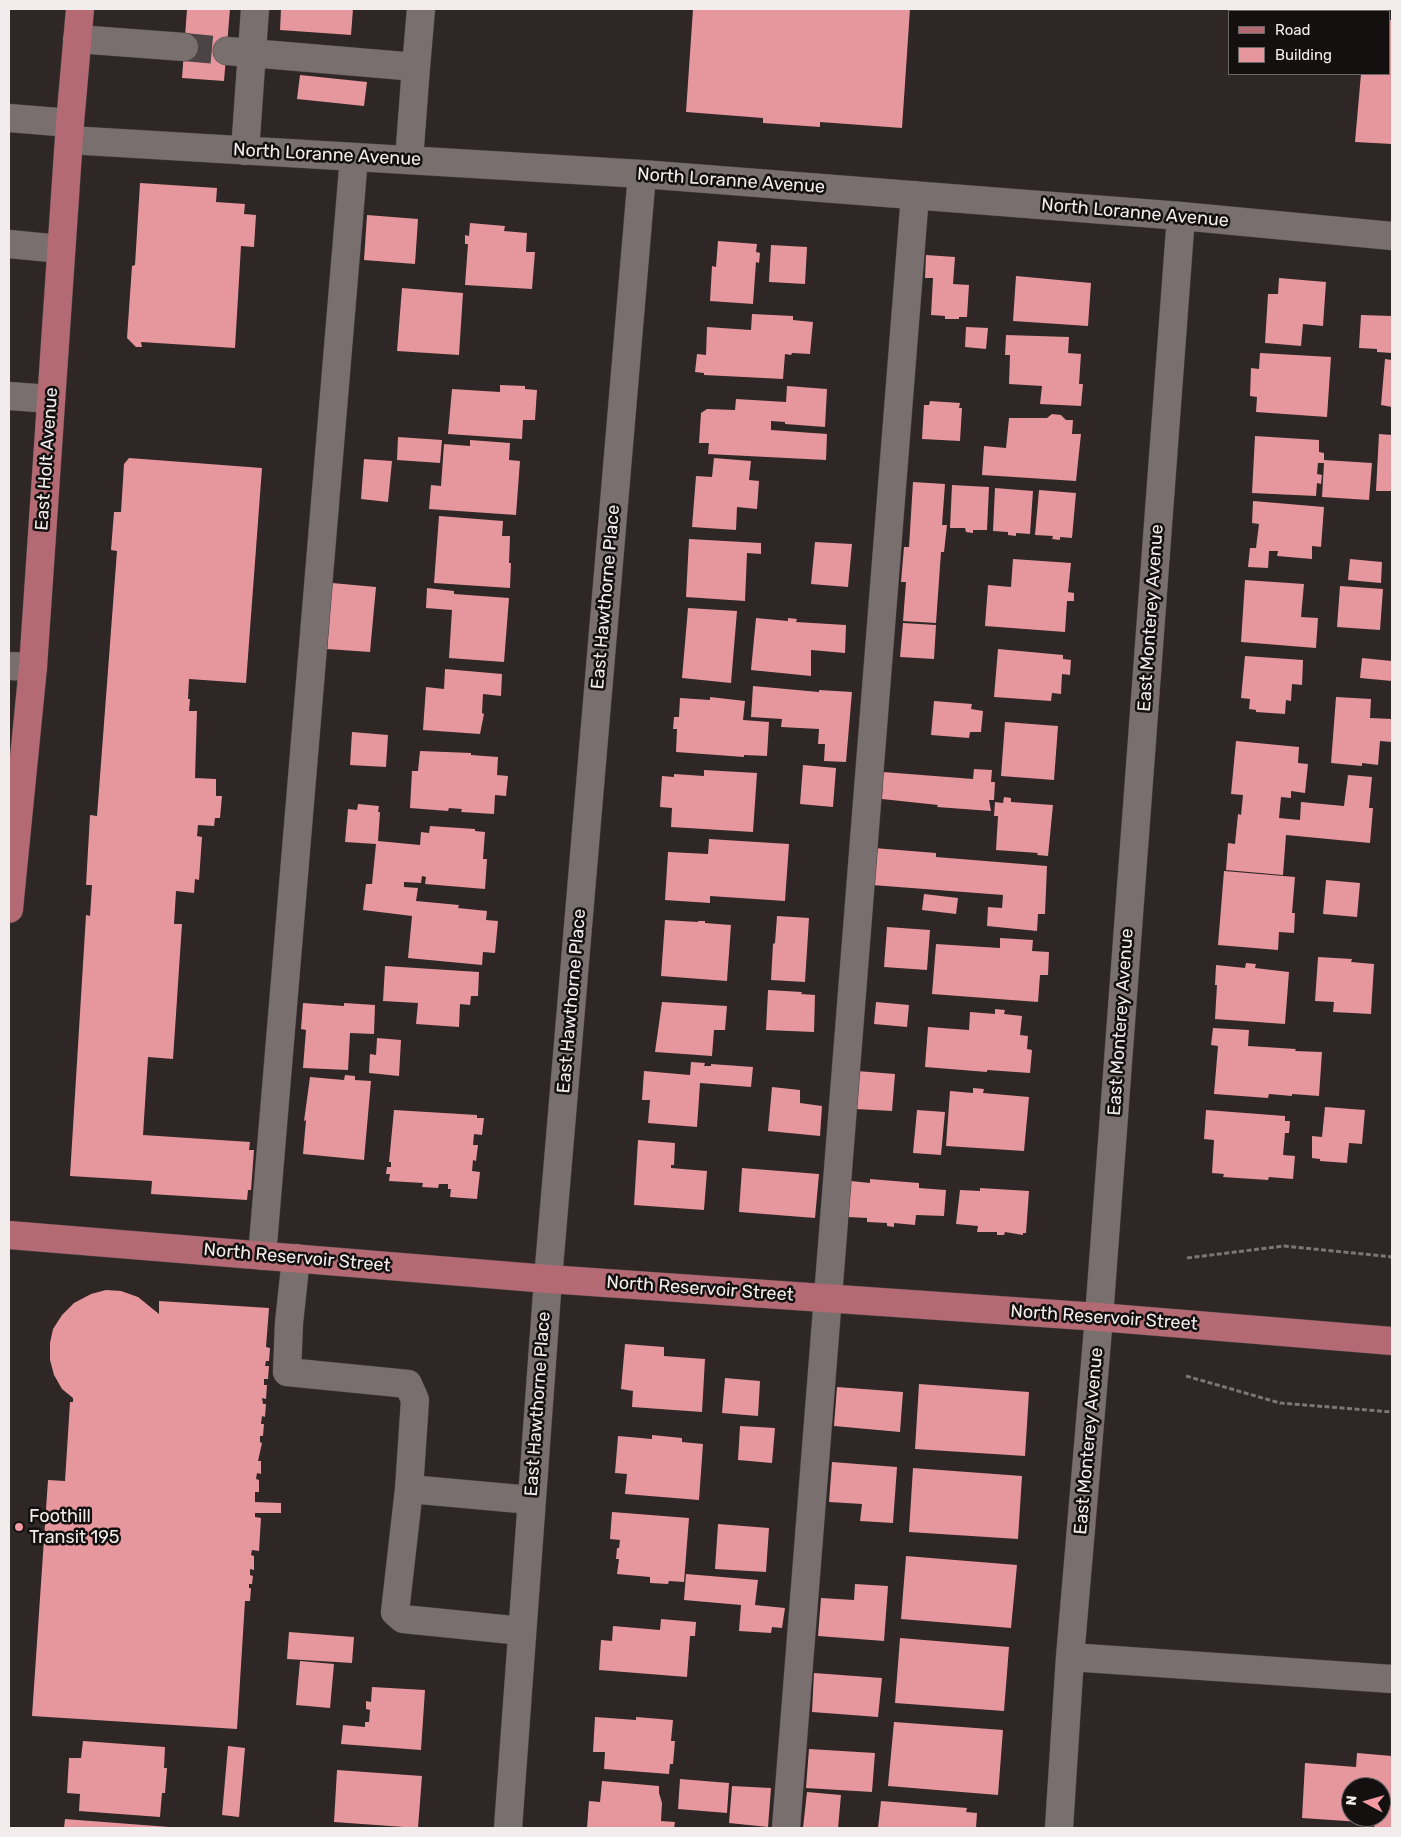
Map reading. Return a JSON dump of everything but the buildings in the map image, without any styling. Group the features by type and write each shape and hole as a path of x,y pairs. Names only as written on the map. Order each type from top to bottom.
{"main road":[{"name":"East Holt Avenue","path":"9,909 21,667 51,399 80,9"},
{"name":"North Reservoir Street","path":"9,1235 548,1279 1099,1317 1392,1341"}],"street":[{"path":"245,151 239,52 255,9"},
{"path":"409,160 422,9"},
{"path":"77,39 184,47"},
{"path":"239,52 416,67"},
{"name":"North Loranne Avenue","path":"9,118 70,131 245,151 642,174 1181,216 1392,236"},
{"path":"262,1256 354,157"},
{"name":"East Hawthorne Place","path":"508,1828 548,1279 642,174"},
{"path":"786,1828 915,195"},
{"name":"East Monterey Avenue","path":"1059,1828 1070,1656 1099,1317 1181,216"},
{"path":"9,244 61,249"},
{"path":"9,396 51,399"},
{"path":"296,1258 289,1323 287,1372 408,1384 415,1400 409,1489 395,1612 403,1620 522,1631"},
{"path":"409,1489 531,1500"},
{"path":"1070,1656 1392,1679"}],"path":[{"path":"1187,1258 1284,1246 1392,1257"},
{"path":"1186,1376 1280,1403 1392,1412"}],"tunnel":[{"path":"184,47 227,51"}],"place":[{"name":"Foothill Transit 195","path":"19,1527"}]}
